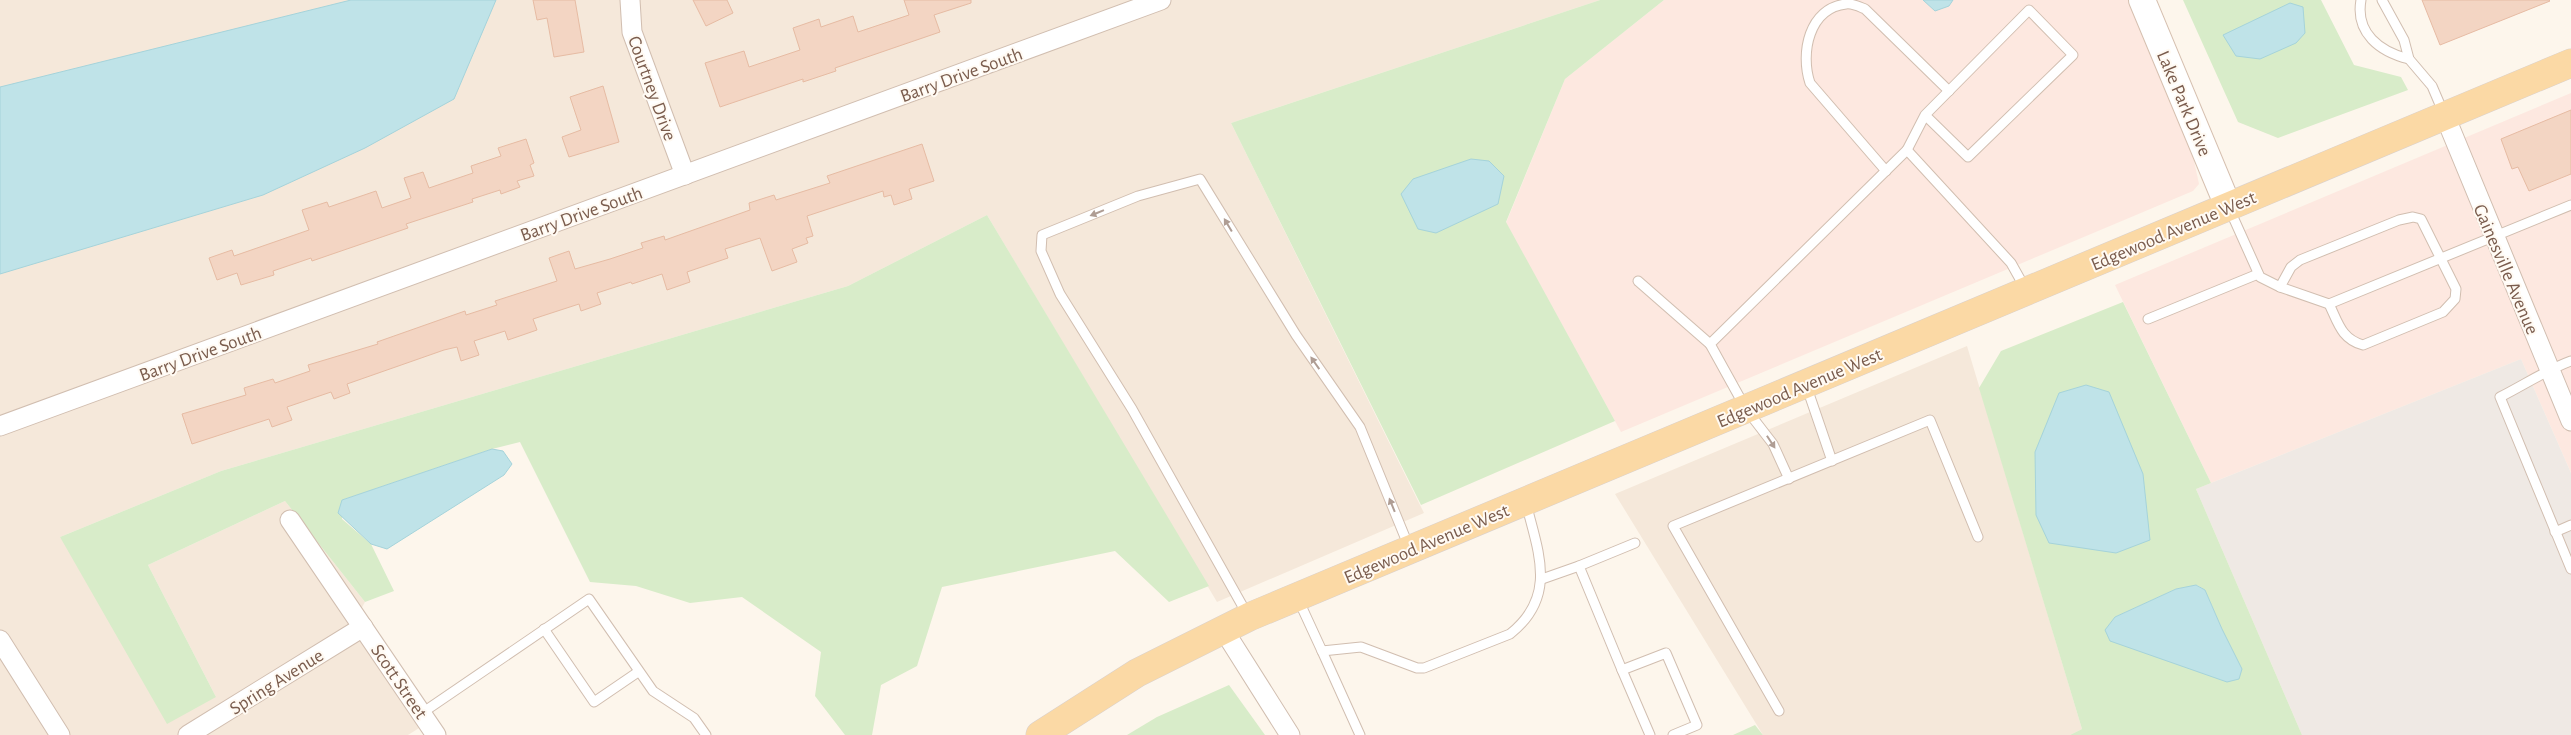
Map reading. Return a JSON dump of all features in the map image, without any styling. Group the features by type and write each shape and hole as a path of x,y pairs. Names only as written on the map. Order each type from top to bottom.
{"main road":[{"name":"Edgewood Avenue West","path":"1040,735 1137,674 1249,617 2571,63"}],"street":[{"name":"Courtney Drive","path":"630,0 632,32 685,175"},
{"name":"Barry Drive South","path":"0,426 1161,0"},
{"name":"Lake Park Drive","path":"2142,0 2228,206"},
{"name":"Gainesville Avenue","path":"2445,116 2493,236 2571,420"},
{"name":"Scott Street","path":"290,520 436,735"},
{"name":"Spring Avenue","path":"188,735 363,627"},
{"path":"1223,629 1290,735"},
{"path":"0,640 60,735"}],"lane":[{"path":"2361,0 2361,23 2368,37 2390,54 2409,59"},
{"path":"2382,0 2404,40 2409,59 2432,86 2445,116"},
{"path":"1886,171 1810,83 1804,54 1808,39 1815,25 1827,10 1848,4 1865,9 1949,91"},
{"path":"1710,344 1907,150 1925,115 2028,10 2074,55 1968,158 1925,115"},
{"path":"1907,150 2011,263 2027,292"},
{"path":"1249,617 1132,409 1060,294 1041,251 1042,235 1138,196 1200,179 1296,335 1360,427 1410,550"},
{"path":"2228,206 2260,277 2280,287 2329,304 2571,205"},
{"path":"2280,287 2291,267 2300,260 2399,220 2413,217 2421,219 2456,289 2455,299 2443,312 2363,345 2351,342 2345,335 2329,304"},
{"path":"2148,320 2258,274"},
{"path":"1638,281 1710,344 1746,409 1773,444 1789,479"},
{"path":"2571,361 2550,368 2531,382 2500,397 2571,569"},
{"path":"1805,384 1832,460"},
{"path":"1779,711 1673,526 1930,420 1978,537"},
{"path":"1322,651 1351,646 1362,647 1417,668 1424,668 1510,634 1520,626 1527,616 1538,595 1542,579 1541,562 1526,502"},
{"path":"2555,532 2571,526"},
{"path":"1542,579 1580,566 1634,543"},
{"path":"1580,566 1650,735"},
{"path":"1297,597 1360,735"},
{"path":"422,713 589,599 653,691 663,700 694,718 706,735"},
{"path":"544,629 594,702 638,672"},
{"path":"1622,670 1666,653 1697,725 1673,735"}],"shaded area":[{"path":"0,0 1600,0 1231,123 1424,513 1217,602 987,215 848,286 221,471 60,537 216,697 148,565 285,501 365,602 360,611 432,720 408,735 0,735"},
{"path":"1664,0 2130,0 2191,147 2199,184 2193,191 1621,432 1506,223 1565,79"},
{"path":"2571,93 2571,473 2521,359 2211,483 2115,285"},
{"path":"1967,346 2082,729 2070,735 1763,735 1615,494"},
{"path":"2521,359 2571,473 2571,735 2302,735 2196,489"}],"green space":[{"path":"1600,0 1664,0 1565,79 1506,222 1615,421 1421,505 1231,123"},
{"path":"2183,0 2321,0 2354,65 2401,77 2408,90 2278,138 2238,122"},
{"path":"987,215 1209,586 1169,602 1115,551 942,587 917,666 881,685 872,735 845,735 815,696 821,652 742,597 690,603 636,586 590,582 520,442 492,449 342,500 342,519 371,544 394,591 365,602 285,501 148,565 216,697 167,724 60,537 221,471 848,286"},
{"path":"2123,302 2211,483 2196,489 2302,735 2070,735 2082,729 1979,388 2001,351","holes":["2197,585 2205,590 2222,629 2115,617 2176,589"]},
{"path":"1229,685 1265,735 1127,735 1157,717"},
{"path":"1755,725 1763,735 1733,735"}],"water":[{"path":"351,0 496,0 454,99 365,148 263,195 0,274 0,87"},
{"path":"1923,0 1953,0 1949,6 1935,11"},
{"path":"2290,3 2303,7 2305,33 2296,43 2260,59 2236,56 2223,35"},
{"path":"1471,159 1489,161 1504,176 1498,204 1436,233 1418,229 1401,194 1413,179"},
{"path":"2086,385 2109,392 2143,474 2150,540 2116,553 2049,543 2036,515 2035,452 2059,393"},
{"path":"492,449 503,451 512,464 504,475 387,549 371,544 338,513 342,500"},
{"path":"2196,585 2205,590 2242,669 2239,679 2227,682 2110,641 2105,630 2115,617 2176,589"}],"building":[{"path":"533,0 575,0 584,52 554,57 547,18 537,20"},
{"path":"693,0 727,0 733,13 706,26"},
{"path":"904,0 971,0 971,3 934,15 940,32 835,68 836,71 803,82 803,79 720,107 705,63 744,51 749,67 800,50 793,28 819,19 821,27 853,16 858,32 909,15"},
{"path":"2422,0 2549,0 2550,1 2440,45"},
{"path":"603,86 619,142 569,157 562,137 581,130 570,97"},
{"path":"2571,110 2571,174 2529,191 2518,167 2512,169 2501,139"},
{"path":"526,139 534,163 530,165 534,176 517,181 520,187 501,194 500,190 472,199 473,202 406,224 408,228 312,261 311,258 273,271 274,275 241,285 237,273 217,280 209,258 232,250 234,256 309,230 302,210 327,202 329,207 376,191 382,208 411,198 404,178 423,172 429,188 473,173 471,166 501,156 498,148"},
{"path":"922,144 934,181 909,189 912,199 894,205 891,195 884,197 883,191 807,216 813,236 806,238 808,243 792,249 797,262 772,271 760,238 725,249 728,258 687,272 690,282 667,290 662,274 597,293 601,304 581,311 579,304 533,319 537,330 508,340 505,331 474,341 479,355 461,361 457,347 444,350 347,384 350,393 334,399 331,392 287,407 292,420 272,427 269,419 192,444 182,414 246,395 244,388 273,379 275,383 310,371 308,365 378,344 377,342 465,311 466,315 497,305 495,301 557,281 549,258 569,251 575,269 610,259 643,248 641,243 664,236 665,240 750,210 749,203 774,195 776,200 830,183 827,176"}]}
